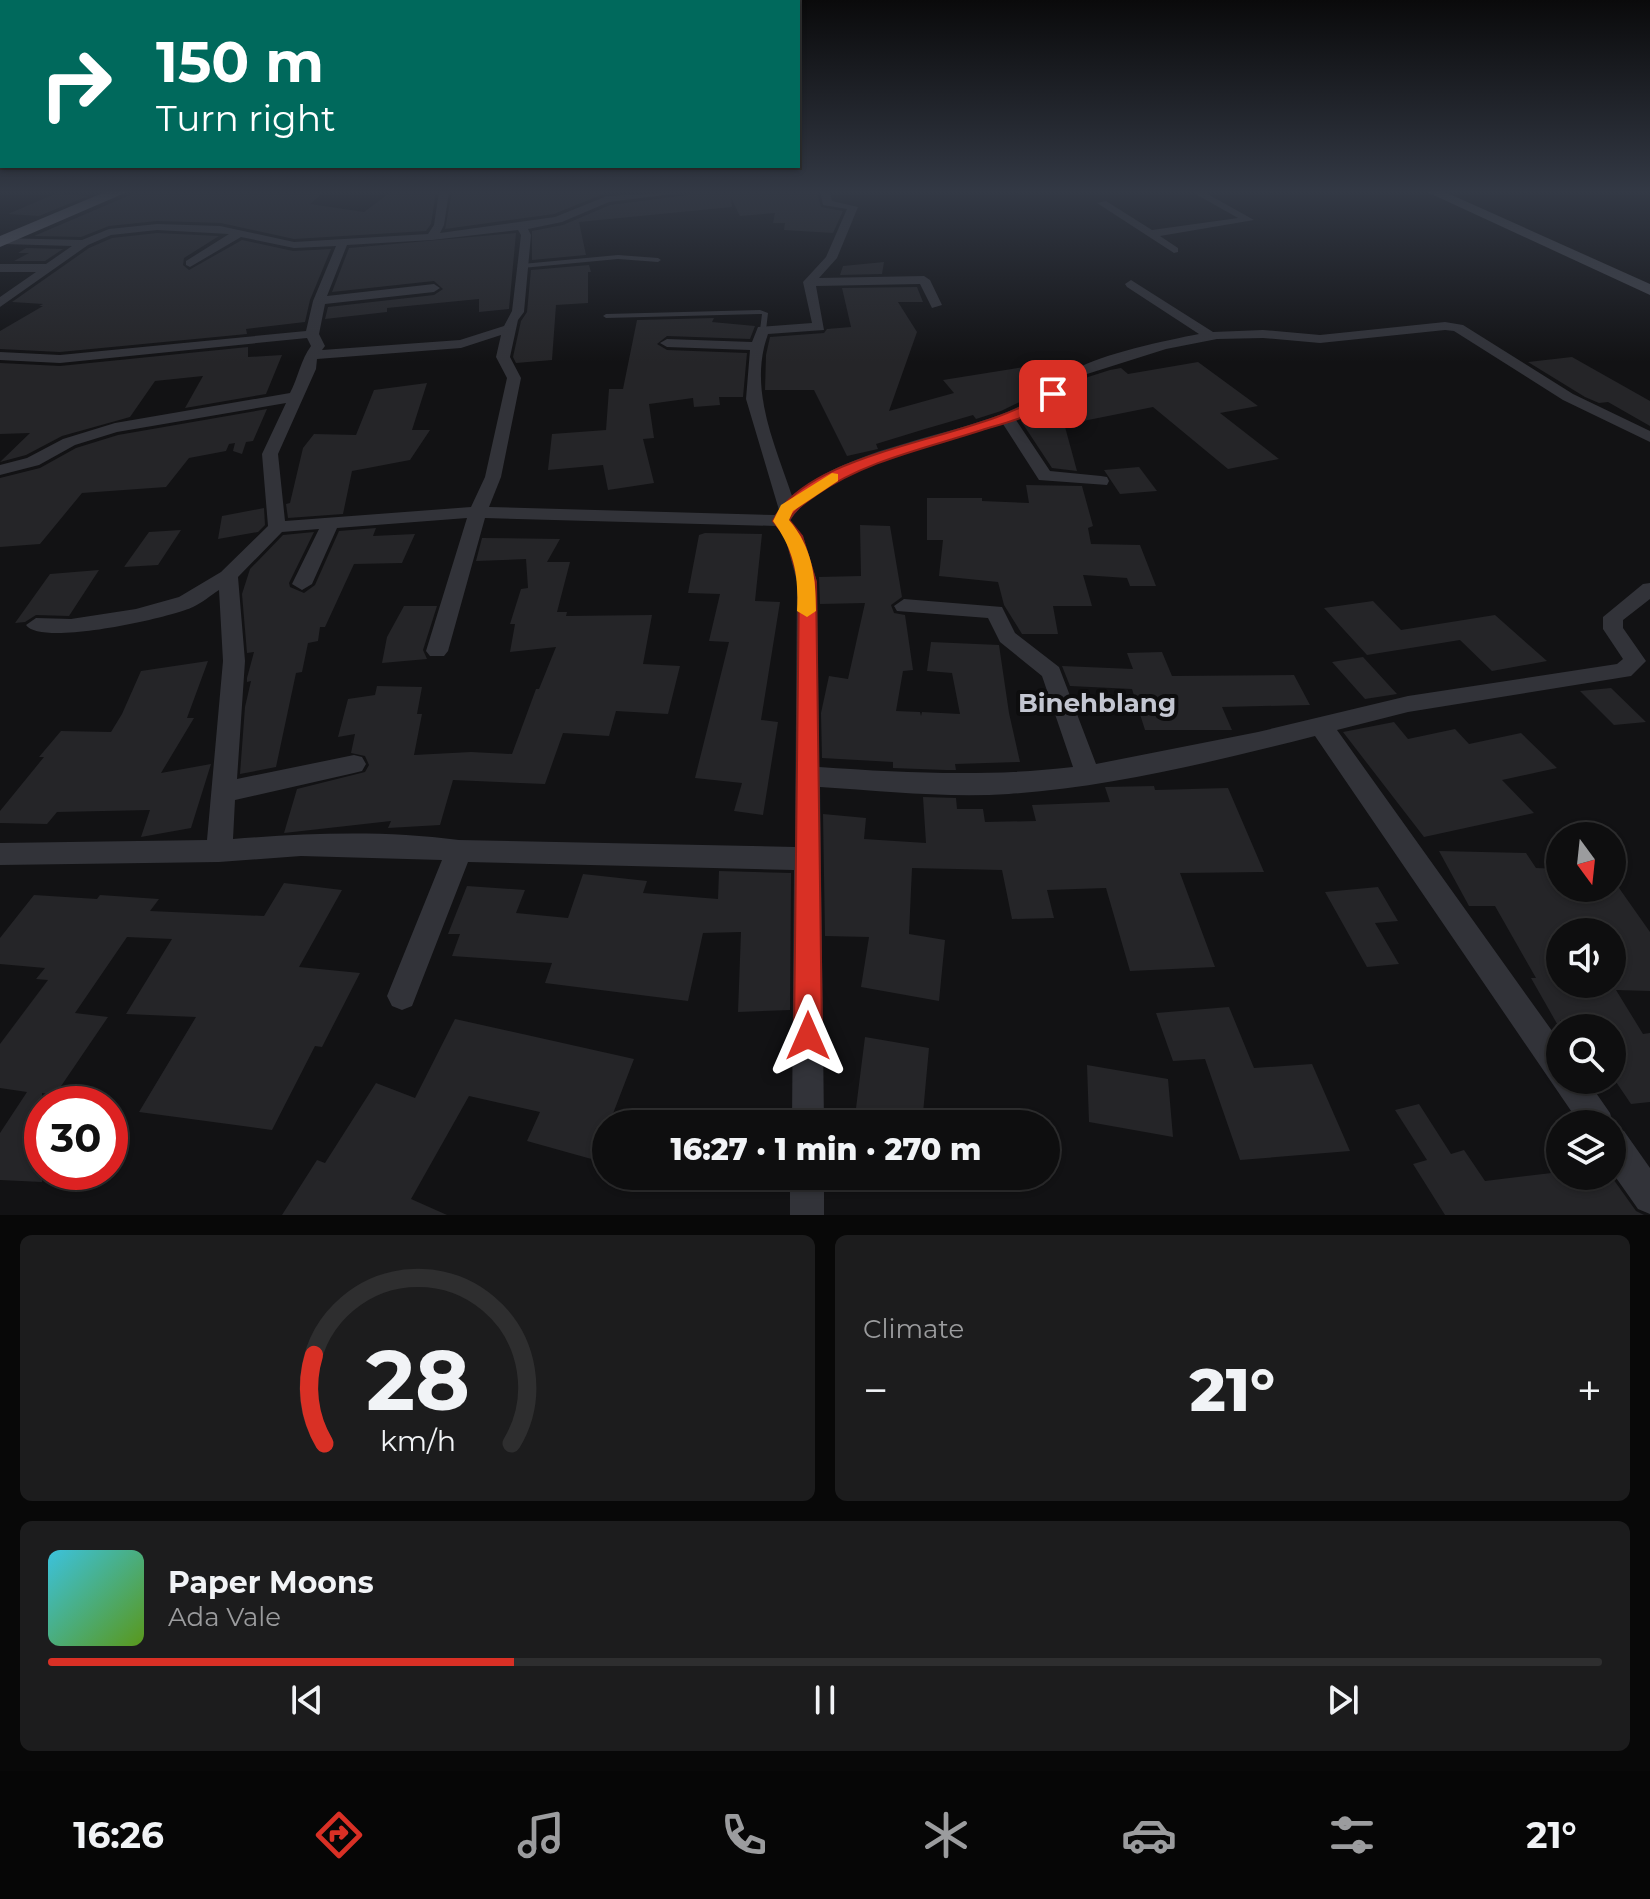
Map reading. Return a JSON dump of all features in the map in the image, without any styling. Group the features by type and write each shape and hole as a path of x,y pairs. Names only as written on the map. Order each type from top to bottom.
{"main road":[{"path":"1559,249 1650,290"}],"street":[{"path":"0,303 76,249"},
{"path":"190,263 213,249"},
{"path":"277,527 270,454 309,369 311,355 318,346 312,334 319,301 340,249"},
{"path":"437,651 478,512 493,477 514,378 503,357 510,328 518,312 524,249"},
{"path":"809,282 831,258 835,249"},
{"path":"0,268 47,268"},
{"path":"809,282 924,280 936,305"},
{"path":"808,1110 807,582 794,536 784,515 753,399 757,346 763,330 819,327 809,282"},
{"path":"1131,284 1210,336"},
{"path":"319,301 434,288"},
{"path":"36,625 71,626 174,607 228,576 277,527 478,512 784,515 827,480 855,467 1007,418 1040,404 1082,371 1163,345 1210,336 1263,334 1320,339 1454,327 1568,397 1650,437"},
{"path":"311,355 461,344 510,328"},
{"path":"0,356 60,359 312,334"},
{"path":"667,343 757,346"},
{"path":"0,470 33,462 69,442 115,428 295,397"},
{"path":"1007,418 1047,477 1101,481"},
{"path":"302,584 331,522"},
{"path":"219,851 234,661 228,576"},
{"path":"806,776 947,785 1009,784 1088,775 1321,726 1408,704 1623,671 1635,661 1613,629 1613,617 1650,589"},
{"path":"904,606 995,612 1007,637 1051,672 1088,775"},
{"path":"1321,726 1546,1048"},
{"path":"224,792 354,764"},
{"path":"0,854 219,851 361,844 459,851 809,859"},
{"path":"402,996 459,851"},
{"path":"1626,1163 1650,1197"},
{"path":"807,1190 807,1215"}],"lane":[{"path":"522,266 618,257 658,260"},
{"path":"606,316 760,312 765,313 763,330"}],"building":[{"path":"25,249 63,249 45,261 14,261 29,253 18,253"},
{"path":"88,249 199,249 184,258 183,265 189,270 227,249 331,249 310,300 305,322 246,329 247,334 60,352 0,349 0,331 43,306 12,302"},
{"path":"349,249 515,249 509,309 479,312 479,299 387,308 387,312 325,319 328,307 434,295 443,289 434,281 332,292"},
{"path":"532,249 585,249 586,255 532,260"},
{"path":"884,262 882,274 840,275 843,266"},
{"path":"589,265 588,303 556,305 552,360 516,363 513,357 521,321 527,312 531,270"},
{"path":"917,287 923,302 898,302 917,332 889,411 954,393 943,380 1037,365 1040,368 1060,364 1068,371 1030,397 1001,411 976,419 973,415 925,429 876,444 878,449 847,456 814,390 765,390 770,337 824,333 827,329 851,327 842,288"},
{"path":"714,318 712,322 755,326 750,339 667,336 657,344 667,350 747,353 743,397 719,397 720,405 694,407 693,398 649,404 654,438 643,439 654,483 608,490 603,465 548,470 552,434 606,430 609,389 623,389 637,320"},
{"path":"248,347 248,357 282,355 266,394 185,408 203,376 155,381 130,417 62,436 26,455 0,462 30,433 0,434 0,363 60,366"},
{"path":"1572,357 1650,401 1650,426 1608,402 1599,403 1585,397 1528,362"},
{"path":"1198,362 1258,406 1220,413 1279,459 1228,469 1153,407 1073,423 1058,400 1088,377 1110,370 1121,368 1128,374"},
{"path":"427,383 412,430 430,430 410,460 352,471 343,514 288,518 286,504 290,503 303,448 314,434 356,435 374,390"},
{"path":"1058,401 1077,471 1052,468 1021,421"},
{"path":"267,409 253,441 246,442 242,454 233,451 235,443 229,444 226,451 189,458 166,487 82,493 40,544 0,547 0,478 40,468 76,448 118,435"},
{"path":"1139,467 1157,491 1120,494 1104,470"},
{"path":"1026,485 1082,486 1093,526 1088,528 1091,544 1140,545 1156,586 1130,586 1127,578 1083,575 1092,606 1053,606 1058,634 1022,634 1004,605 998,582 939,576 943,540 927,540 927,498 982,498 982,501 1029,503"},
{"path":"264,508 265,525 258,532 218,539 222,516"},
{"path":"860,525 890,526 902,597 891,605 894,613 905,615 913,670 903,671 896,711 920,712 921,716 922,712 960,714 952,673 927,671 931,642 999,645 1020,762 955,764 956,770 946,770 893,768 893,762 822,758 821,713 829,676 848,679 865,603 820,604 819,577 861,576"},
{"path":"376,528 373,536 415,534 402,563 354,564 325,627 320,627 318,641 308,643 302,672 296,673 276,767 240,774 245,707 251,681 247,682 247,678 254,652 247,653 242,594 250,569 283,535 314,532 289,583 290,587 304,593 315,585 339,531"},
{"path":"181,530 158,565 124,567 149,532"},
{"path":"762,534 755,601 780,602 761,720 778,722 763,815 734,811 742,783 695,778 729,642 709,641 720,594 688,593 699,535"},
{"path":"482,538 560,539 547,562 570,562 557,612 567,612 566,616 652,615 643,664 680,666 668,714 616,711 609,736 563,733 545,784 453,780 440,825 388,828 391,821 284,833 297,789 365,772 369,765 365,756 351,753 355,734 338,737 348,699 375,695 377,686 422,687 417,714 422,714 414,755 471,752 512,754 536,689 539,689 556,647 510,652 515,624 510,624 521,589 528,588 526,559 476,561"},
{"path":"99,570 69,616 36,615 25,622 15,623 50,574"},
{"path":"1373,601 1401,630 1495,615 1547,661 1492,671 1460,640 1367,655 1324,608"},
{"path":"404,606 437,606 423,650 427,659 382,663 387,637"},
{"path":"1162,652 1172,676 1294,675 1310,705 1222,707 1232,730 1145,730 1132,689 1070,686 1062,666 1133,669 1127,653"},
{"path":"1363,657 1397,694 1365,699 1332,662"},
{"path":"208,661 187,718 194,718 161,773 211,764 191,828 141,837 150,810 57,812 47,824 0,823 0,811 61,731 111,732 141,671"},
{"path":"1611,688 1646,722 1614,725 1580,691"},
{"path":"1394,722 1408,739 1455,729 1469,744 1521,733 1557,768 1502,780 1534,813 1424,837 1343,732"},
{"path":"1154,786 1155,790 1228,788 1264,872 1180,873 1215,967 1130,971 1106,888 1047,890 1054,918 1012,919 1002,870 912,868 909,934 945,940 939,1001 861,987 869,937 825,936 823,814 866,818 864,839 926,843 923,797 956,798 957,809 983,809 985,822 1036,821 1032,805 1110,802 1105,787"},
{"path":"1439,851 1526,853 1536,868 1546,868 1546,902 1626,902 1626,898 1650,932 1650,991 1626,990 1626,918 1546,918 1546,998 1621,998 1643,1034 1650,1033 1650,1102 1631,1104 1624,1094 1626,1014 1551,1014 1531,978 1536,978 1495,906 1469,906"},
{"path":"719,871 791,873 790,1010 738,1012 741,932 703,933 688,1001 545,983 552,963 452,956 460,934 448,934 467,886 525,890 516,913 568,918 583,874 647,881 643,893 718,899"},
{"path":"284,883 342,890 299,967 360,973 322,1047 315,1046 272,1130 139,1112 196,1017 126,1014 172,939 127,937 75,1013 108,1017 61,1086 24,1086 24,1092 0,1088 0,1044 48,980 36,979 45,968 0,964 0,938 34,895 159,899 150,911 264,916"},
{"path":"1378,887 1398,921 1375,923 1399,964 1367,967 1325,892"},
{"path":"1229,1007 1254,1068 1312,1064 1350,1151 1240,1160 1205,1059 1173,1061 1156,1013"},
{"path":"455,1019 634,1059 614,1110 592,1110 592,1159 527,1141 540,1112 469,1096 411,1199 447,1215 282,1215 317,1160 325,1163 376,1083 415,1098"},
{"path":"865,1037 929,1048 923,1110 856,1110"},
{"path":"1087,1065 1168,1079 1173,1137 1089,1122"},
{"path":"24,1097 24,1181 0,1180 0,1133"},
{"path":"1419,1104 1451,1154 1464,1150 1485,1181 1546,1174 1546,1190 1621,1190 1636,1211 1644,1215 1445,1215 1413,1164 1427,1160 1395,1110"}],"slow traffic":[{"path":"807,611 807,582 801,552 794,536 781,521 787,509 832,477"}],"district":[{"name":"Binehblang","path":"1097,703"}],"route":[{"path":"808,1036 807,582 801,552 794,536 781,521 787,509 827,480 855,467 1007,418 1040,404 1053,394"}]}
